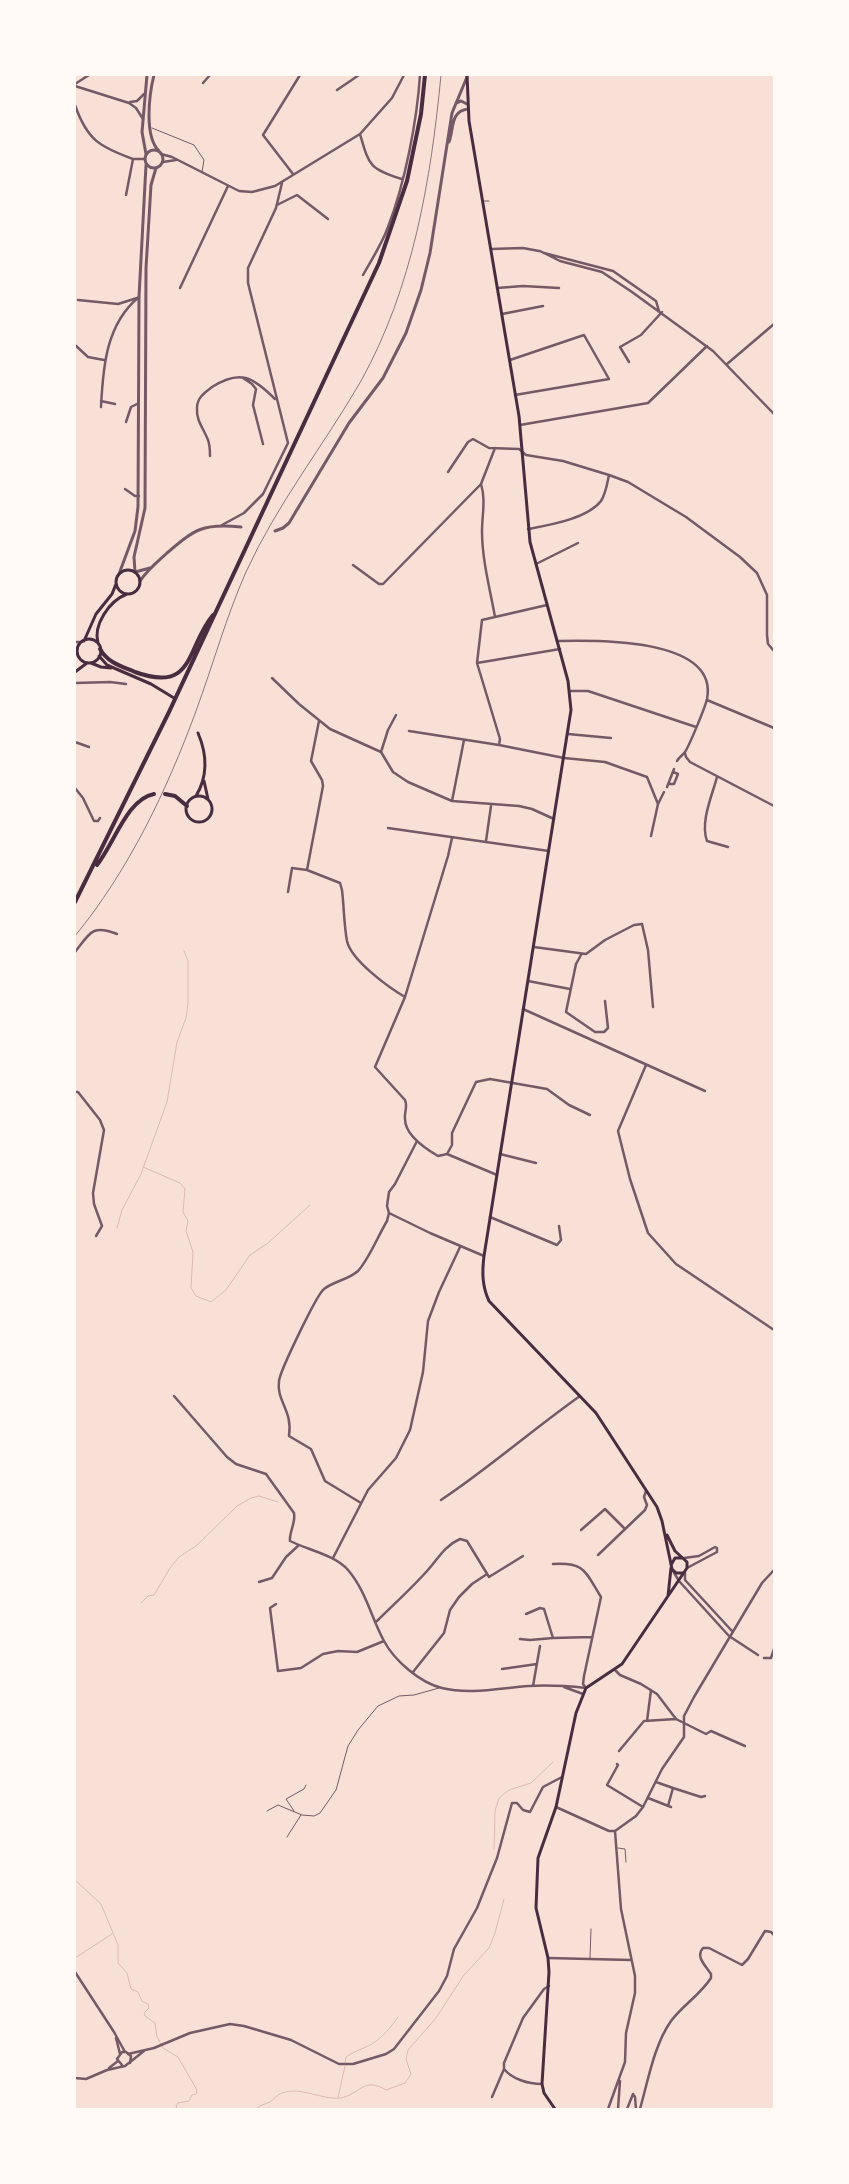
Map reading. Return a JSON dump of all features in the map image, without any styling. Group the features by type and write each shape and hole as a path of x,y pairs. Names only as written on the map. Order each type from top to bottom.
{"highway":[{"path":"75,902 169,712 388,240 415,149 425,75"},
{"path":"100,648 108,659 117,665 149,677 169,677 182,669 187,662 207,622 216,611"},
{"path":"92,870 107,852 135,805 144,797 154,794"},
{"path":"165,794 175,796 187,806"}],"main road":[{"path":"467,76 467,104 520,425 528,529 570,691 571,710 484,1256 482,1278 484,1292 489,1301 581,1396 601,1421 657,1507 669,1541 687,1562 685,1571 679,1581 622,1664 586,1688 576,1713 556,1807 542,1844 536,1872 537,1919 548,1958 549,1986 542,2084 544,2093 555,2109"},
{"path":"75,659 76,651 83,642 99,608 112,594 119,574 125,570 135,572 140,581 136,591 116,600 102,619 97,635 100,648 99,656 75,672"},
{"path":"116,583 122,592 129,594"},
{"path":"83,642 94,642 100,648"},
{"path":"76,651 81,660 105,668 111,668 151,684 174,698"},
{"path":"99,656 111,668"},
{"path":"198,734 205,759 204,779 212,811 208,818 201,821 190,817 187,812 187,806 191,799 196,796 202,796 208,800"},
{"path":"196,796 204,779"},
{"path":"664,1528 673,1571 685,1571"},
{"path":"667,1599 671,1566 675,1558 682,1558"}],"street":[{"path":"75,85 89,75"},
{"path":"146,154 142,132 147,75"},
{"path":"154,75 150,96 150,127 152,141 160,152 163,162"},
{"path":"203,83 210,75"},
{"path":"293,174 264,135 300,75"},
{"path":"337,90 359,75"},
{"path":"119,574 135,531 139,496 137,404 139,297 146,164 144,159 146,154 151,150 160,152 228,186 248,193 282,182 360,134 392,98 404,75"},
{"path":"363,275 389,226 411,139 420,75"},
{"path":"448,145 450,122 455,103 467,76"},
{"path":"75,85 129,102 136,108 143,119"},
{"path":"129,102 138,101 144,94"},
{"path":"455,103 461,101 467,104"},
{"path":"75,105 86,132 96,142 106,149 133,159 144,159"},
{"path":"276,530 283,528 289,523 350,423 383,378 401,344 427,269 448,145 455,115 458,111 468,109"},
{"path":"360,134 372,166 378,171 402,178"},
{"path":"126,195 133,159"},
{"path":"150,568 135,572 134,556 145,508 146,268 149,207 151,180 156,168 163,162 178,160"},
{"path":"146,164 150,168 156,168"},
{"path":"222,525 244,512 263,494 288,443 252,296 248,268 277,206 282,182"},
{"path":"180,288 228,186"},
{"path":"277,206 297,195 328,219"},
{"path":"491,249 523,248 540,251 613,271 656,301 660,312"},
{"path":"540,251 560,261 602,272 660,312 707,346 727,364 774,414"},
{"path":"497,288 523,286 559,288"},
{"path":"78,300 118,304 139,297"},
{"path":"101,407 104,360 119,318 128,306 139,297"},
{"path":"502,314 543,306"},
{"path":"628,362 620,347 641,335 660,312"},
{"path":"727,364 774,324"},
{"path":"510,360 584,335 609,379 515,395"},
{"path":"75,345 88,358 104,360"},
{"path":"520,425 648,403 707,346"},
{"path":"210,456 208,441 197,417 199,400 209,390 222,381 239,376 258,384 276,400"},
{"path":"239,376 252,384 256,389 253,405 263,444"},
{"path":"101,402 115,404"},
{"path":"126,422 131,407 137,404"},
{"path":"448,472 471,440 489,448 521,451 526,455 563,461 628,482 686,517 740,557 757,573 767,597 766,635 768,644 774,651"},
{"path":"352,565 379,584 383,584 481,484 495,448"},
{"path":"528,529 555,524 592,509 600,502 605,493 610,475"},
{"path":"481,484 484,496 483,549 495,617"},
{"path":"125,489 135,496 139,496"},
{"path":"140,581 150,568 190,534 203,528 222,525 241,527"},
{"path":"536,564 578,543"},
{"path":"499,745 500,739 477,663 482,620 548,604"},
{"path":"557,641 586,640 645,646 670,651 696,664 705,680 707,700 685,752 677,761"},
{"path":"75,642 83,642"},
{"path":"477,663 560,649"},
{"path":"272,678 319,721 335,732 381,752 393,772 430,793 452,801 532,809 554,819"},
{"path":"76,682 126,684"},
{"path":"570,691 585,690 696,727"},
{"path":"707,700 774,728"},
{"path":"381,752 388,730 396,715"},
{"path":"308,870 323,786 322,780 311,761 319,721"},
{"path":"410,731 499,745 564,758 605,762 647,777 658,804"},
{"path":"568,734 611,738"},
{"path":"452,801 464,740"},
{"path":"75,742 88,747"},
{"path":"685,752 690,762 774,806"},
{"path":"673,771 678,774 674,784 667,785 673,771"},
{"path":"717,777 706,821 705,835 707,841 728,847"},
{"path":"75,788 83,798 94,821 98,821 100,818"},
{"path":"651,836 658,804 664,792"},
{"path":"486,842 491,806"},
{"path":"388,828 549,851"},
{"path":"452,838 404,997 375,1067 405,1100 407,1104 404,1119 417,1141 438,1156 447,1154 497,1175"},
{"path":"288,892 292,868 308,870 340,883 347,942 352,952 392,989 404,997"},
{"path":"534,947 581,955 591,952 599,944 634,925 642,924 648,950 653,1006"},
{"path":"75,952 94,930 101,929 117,934"},
{"path":"581,955 570,989 566,1012 585,1027 599,1033 607,1031 605,1001"},
{"path":"528,981 570,989"},
{"path":"523,1010 705,1091"},
{"path":"646,1065 623,1115 618,1131 630,1179 648,1233 676,1264 774,1330"},
{"path":"447,1154 452,1145 452,1133 476,1082 490,1080 547,1089 569,1105 590,1115"},
{"path":"75,1092 78,1092 84,1099 100,1120 104,1130 93,1194 94,1204 102,1226 96,1236"},
{"path":"361,1503 325,1481 311,1449 289,1436 291,1424 280,1397 279,1378 322,1291 358,1271 387,1222 389,1192 417,1141"},
{"path":"500,1154 536,1163"},
{"path":"389,1212 460,1247 484,1256"},
{"path":"490,1217 557,1245 561,1240 560,1226"},
{"path":"333,1558 368,1490 396,1458 410,1430 423,1374 428,1321 460,1247"},
{"path":"174,1396 227,1457 236,1464 266,1474 272,1480 294,1513 294,1529 290,1541 333,1558 347,1569 360,1587 384,1641 398,1659 413,1672 440,1688 454,1690 490,1690 533,1686 586,1688"},
{"path":"441,1500 483,1472 537,1427 581,1396"},
{"path":"598,1555 646,1508 647,1504 644,1497 646,1491"},
{"path":"581,1530 605,1509 625,1529"},
{"path":"376,1621 428,1571 444,1549 460,1539 467,1541 489,1577 523,1556"},
{"path":"259,1582 272,1578 286,1557 299,1545"},
{"path":"682,1558 698,1556 715,1547 718,1550 685,1571 684,1580 732,1631"},
{"path":"553,1564 580,1566 601,1596 583,1683 586,1688"},
{"path":"556,1807 605,1830 616,1830 636,1816 684,1737 684,1716 687,1710 732,1631 762,1584 774,1570"},
{"path":"673,1571 679,1581 729,1636 758,1655"},
{"path":"413,1672 444,1633 450,1610 459,1597 472,1584 487,1574"},
{"path":"276,1604 270,1608 278,1671 301,1668 323,1654 338,1651 357,1652 384,1641"},
{"path":"526,1614 540,1608 544,1609 554,1638"},
{"path":"520,1639 592,1637"},
{"path":"533,1686 540,1646"},
{"path":"764,1658 771,1658 774,1649"},
{"path":"502,1668 537,1664"},
{"path":"615,1670 620,1675 651,1690 665,1702 676,1719"},
{"path":"560,1686 583,1694"},
{"path":"647,1721 651,1690"},
{"path":"619,1751 638,1727 647,1721 676,1719 706,1734 711,1730 745,1746"},
{"path":"617,1764 607,1785 643,1807"},
{"path":"120,2054 160,2046 197,2031 230,2024 244,2026 291,2040 339,2064 353,2064 386,2054 394,2049 440,1990 447,1976 454,1949 477,1908 497,1858 510,1806 514,1802 527,1813 530,1812 543,1787 563,1777"},
{"path":"656,1782 702,1797 704,1796"},
{"path":"648,1798 670,1806 673,1788"},
{"path":"608,2109 620,2079 624,2062 626,2033 635,1992 635,1976 621,1908 616,1830"},
{"path":"640,2109 655,2058 670,2022 688,2006 711,1978 711,1974 699,1957 703,1948 709,1948 742,1965 748,1959 765,1931 771,1932 774,1935"},
{"path":"548,1958 631,1960"},
{"path":"75,1972 131,2058 129,2064"},
{"path":"492,2097 523,2018 544,1989 549,1986"},
{"path":"107,2070 118,2061 120,2054 114,2032"},
{"path":"75,2078 86,2079 107,2070 129,2064 145,2050"},
{"path":"118,2061 122,2065"},
{"path":"504,2069 508,2074 525,2082 542,2084"},
{"path":"618,2109 620,2079"},
{"path":"627,2109 632,2094 635,2097 636,2109"}],"lane":[{"path":"150,127 194,145 204,160 202,172"},
{"path":"483,201 489,201"},
{"path":"267,1812 278,1805 302,1815 314,1816 320,1813 336,1790 348,1746 358,1730 378,1706 399,1696 414,1695 440,1688"},
{"path":"294,1812 286,1799 304,1789 306,1785"},
{"path":"287,1837 298,1818 302,1815"},
{"path":"617,1848 625,1849 626,1862"},
{"path":"590,1959 591,1929"}],"waterway":[{"path":"117,1228 122,1210 141,1174 167,1102 177,1042 186,1018 188,1004 188,961 184,951"},
{"path":"143,1167 180,1183 185,1189 183,1212 188,1221 186,1231 193,1252 191,1288 196,1296 211,1302 226,1290 250,1255 268,1243 310,1205"},
{"path":"141,1603 148,1596 154,1595 179,1557 196,1546 237,1506 259,1496 278,1502"},
{"path":"494,1849 495,1811 499,1798 509,1790 531,1783 553,1762"},
{"path":"75,1880 101,1904 118,1945 118,1963 127,1973 131,1989 138,1992 142,2001 148,2004 149,2008 144,2013 145,2016 155,2023 157,2037 163,2048 178,2057 197,2090 196,2094 192,2095 189,2101 178,2103 177,2109"},
{"path":"256,2109 280,2094 289,2091 340,2098 367,2086 378,2086 386,2090 405,2083 411,2074 406,2059 408,2050 436,2018 464,1975 489,1948 504,1899"},
{"path":"75,1958 112,1934"},
{"path":"345,2064 346,2057 376,2041 398,2017"},
{"path":"338,2097 345,2066"}],"railway":[{"path":"75,936 113,884 159,800 185,741 239,589 258,547 286,499 361,381 379,345 407,271 417,232 432,154 441,75"}]}
